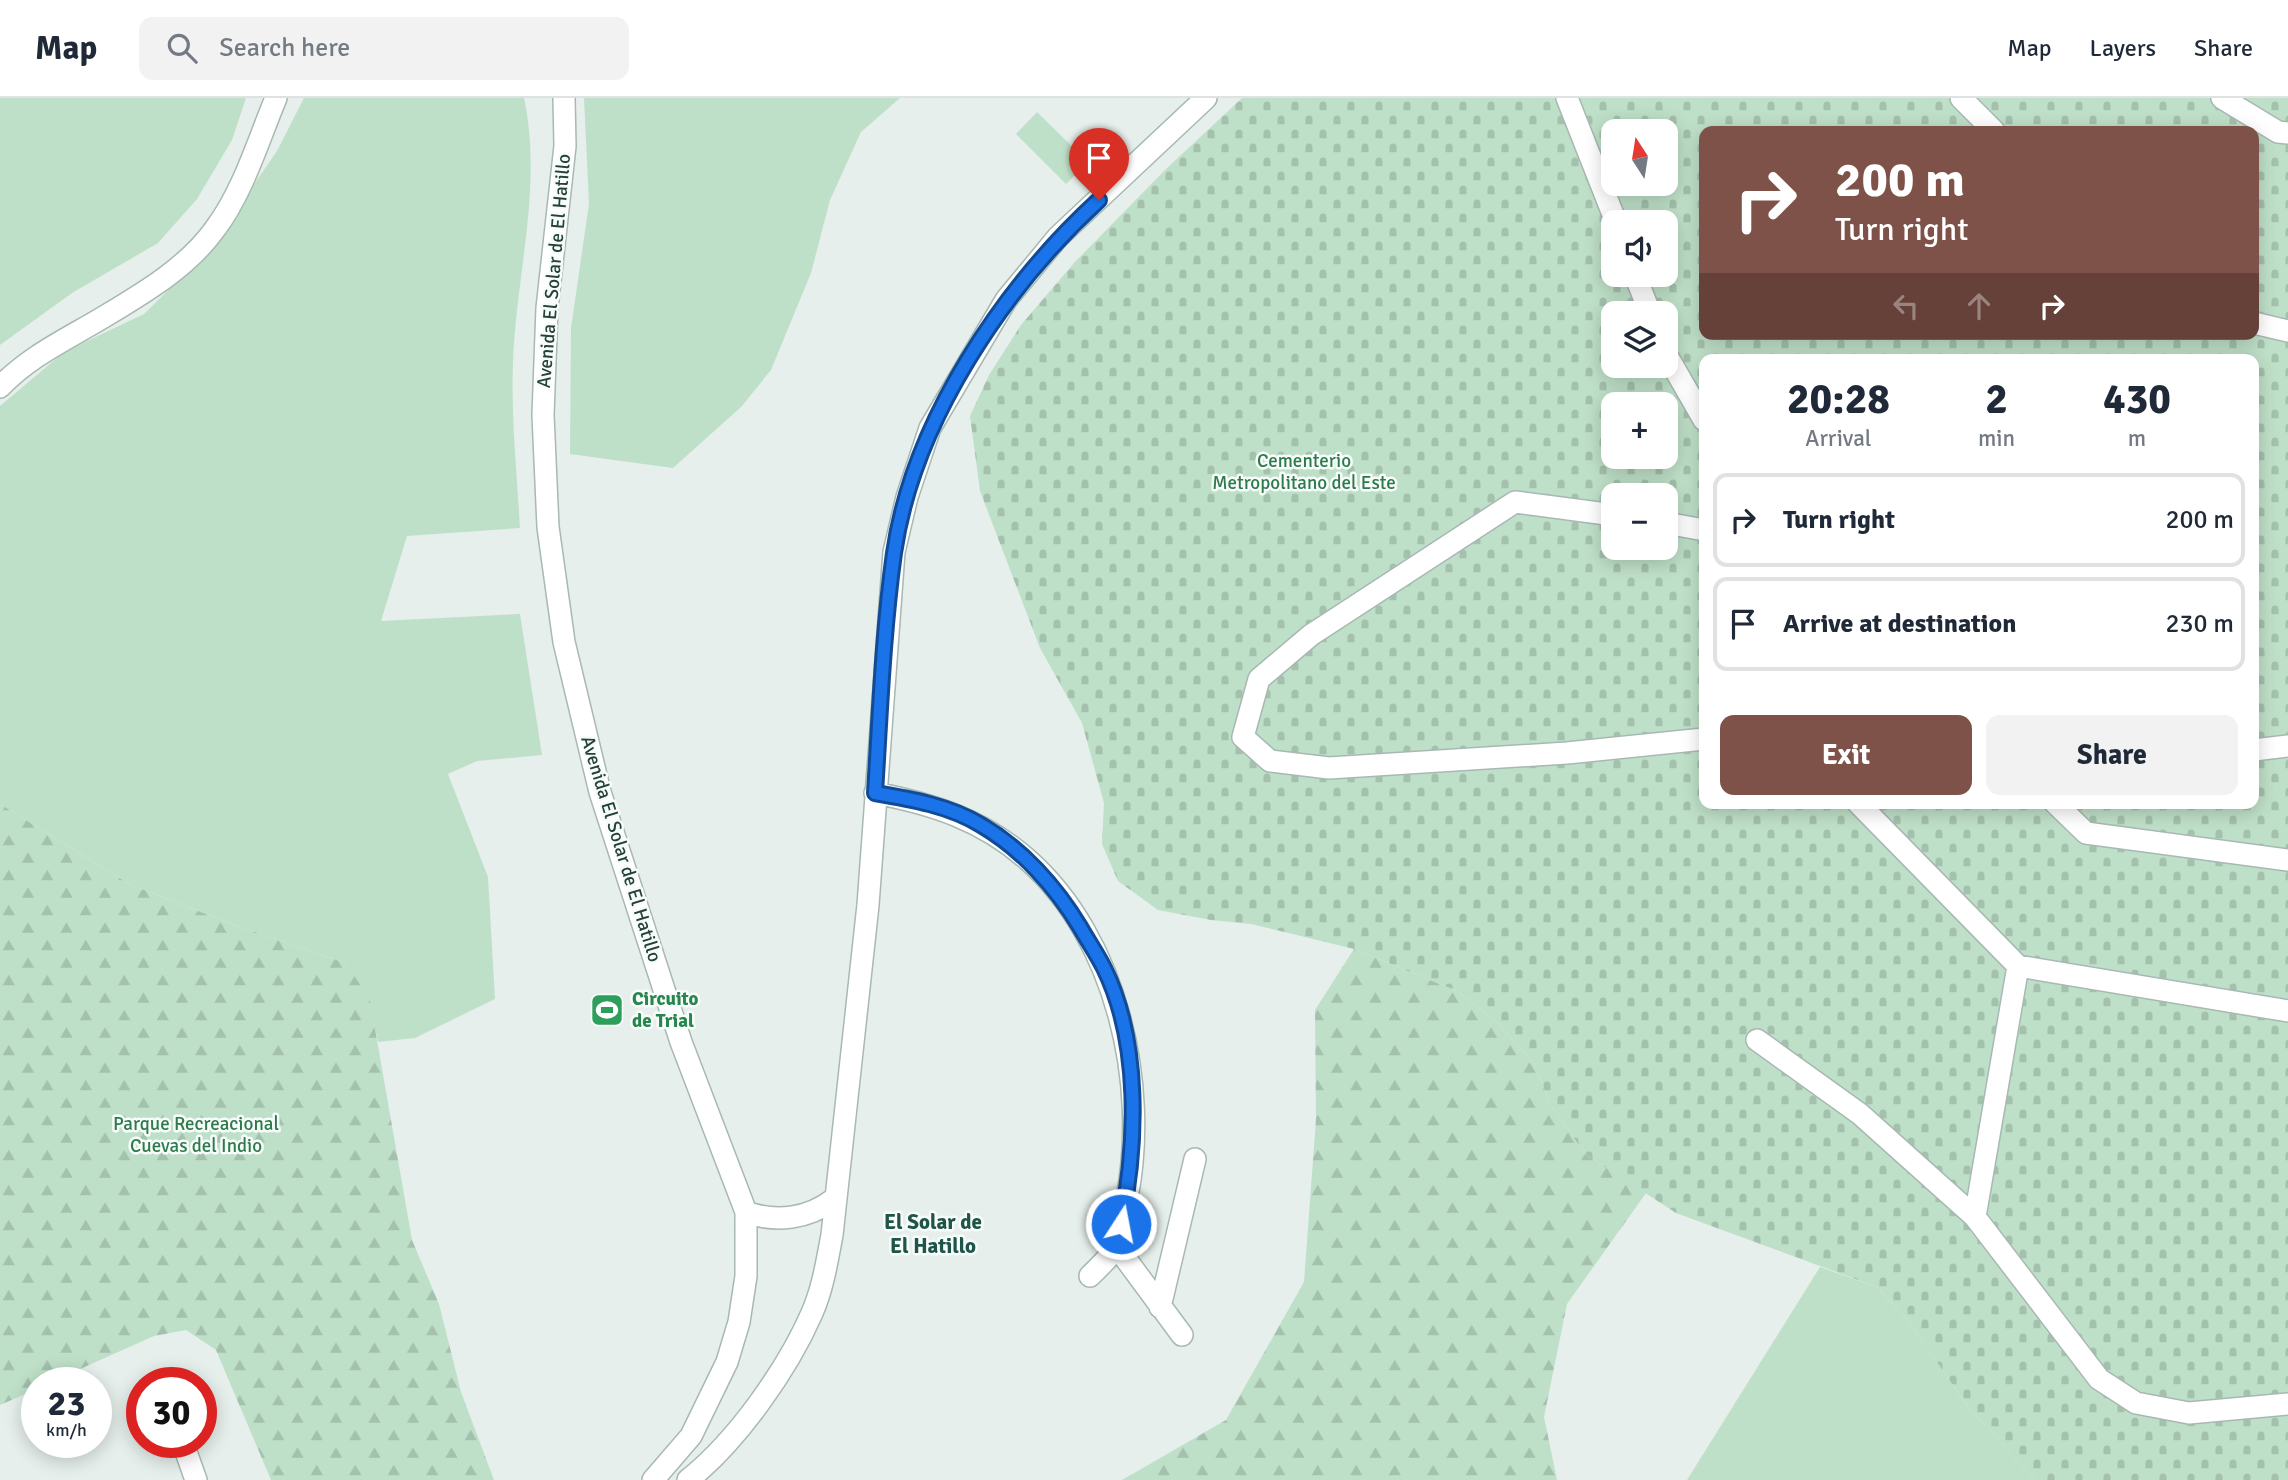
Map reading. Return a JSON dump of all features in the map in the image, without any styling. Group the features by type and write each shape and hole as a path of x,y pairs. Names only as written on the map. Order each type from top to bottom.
{"street":[{"path":"0,387 33,356 165,278 197,251 216,228 236,190 276,98"},
{"name":"Avenida El Solar de El Hatillo","path":"564,98 565,146 547,308 542,415 548,527 564,642 600,792 681,1042 746,1212 747,1276 727,1362 691,1436 653,1480"},
{"path":"1567,98 1611,210"},
{"path":"1961,98 1989,126"},
{"path":"2222,98 2277,132 2288,133"},
{"path":"688,1480 735,1432 792,1353 825,1277 832,1235 868,905 894,552 907,497 930,428 1006,300 1058,237 1201,100"},
{"path":"2259,324 2288,331"},
{"path":"1678,375 1699,411"},
{"path":"1601,513 1515,502 1311,635 1259,679 1243,737 1270,761 1329,768 1567,753 1699,740"},
{"path":"1678,525 1699,529"},
{"path":"2259,749 2288,746"},
{"path":"875,793 925,802 981,824 1029,861 1068,907 1105,970 1126,1036 1132,1097 1130,1179 1117,1247 1090,1276"},
{"path":"1864,809 2018,966 2288,1011"},
{"path":"2061,809 2087,833 2288,859"},
{"path":"1975,1217 2018,966"},
{"path":"1757,1040 1860,1114 1975,1217 2099,1379 2136,1403 2189,1413 2288,1405"},
{"path":"1160,1307 1195,1159"},
{"path":"746,1212 772,1218 802,1216 834,1199"},
{"path":"1117,1247 1182,1335"},
{"path":"188,1458 197,1480"}],"green space":[{"path":"0,98 246,98 232,140 197,199 158,243 72,293 0,345"},
{"path":"304,98 524,98 529,131 530,197 513,363 520,528 407,536 381,621 520,614 542,755 477,761 448,774 488,877 495,999 415,1038 378,1042 369,1000 346,963 229,923 129,884 0,804 0,406 64,352 144,314 208,251 277,151"},
{"path":"584,98 900,98 861,132 830,200 811,273 771,370 741,407 673,468 570,454 571,328 589,204"},
{"name":"Cementerio Metropolitano del Este","path":"1242,98 2288,98 2288,1480 2035,1480 1966,1404 1907,1319 1877,1287 1676,1213 1585,1154 1551,1105 1534,1064 1498,1023 1457,991 1354,949 1251,924 1158,910 1118,881 1102,844 1104,803 1082,723 1040,648 980,491 970,416 989,375 1021,325 1074,263 1167,168"},
{"path":"1037,112 1088,162 1066,184 1016,134"},
{"name":"Parque Recreacional Cuevas del Indio","path":"0,804 129,884 229,923 346,963 370,1000 412,1240 439,1304 461,1392 494,1480 271,1480 216,1350 186,1330 154,1336 85,1367 21,1367 21,1396 0,1405"},
{"path":"1354,949 1457,991 1498,1023 1534,1064 1551,1105 1585,1154 1646,1193 1567,1304 1544,1417 1557,1480 1122,1480 1226,1420 1304,1282 1316,1119 1315,1010"},
{"path":"1820,1267 1877,1287 1907,1319 1966,1404 2035,1480 1687,1480"}],"place":[{"name":"Circuito de Trial","path":"607,1010"}],"district":[{"name":"El Solar de El Hatillo","path":"933,1234"}],"route":[{"path":"1099,200 1058,237 1006,300 930,428 907,497 894,552 875,793 925,802 981,824 1029,861 1068,907 1105,970 1126,1036 1132,1097 1130,1179 1121,1224"}]}
